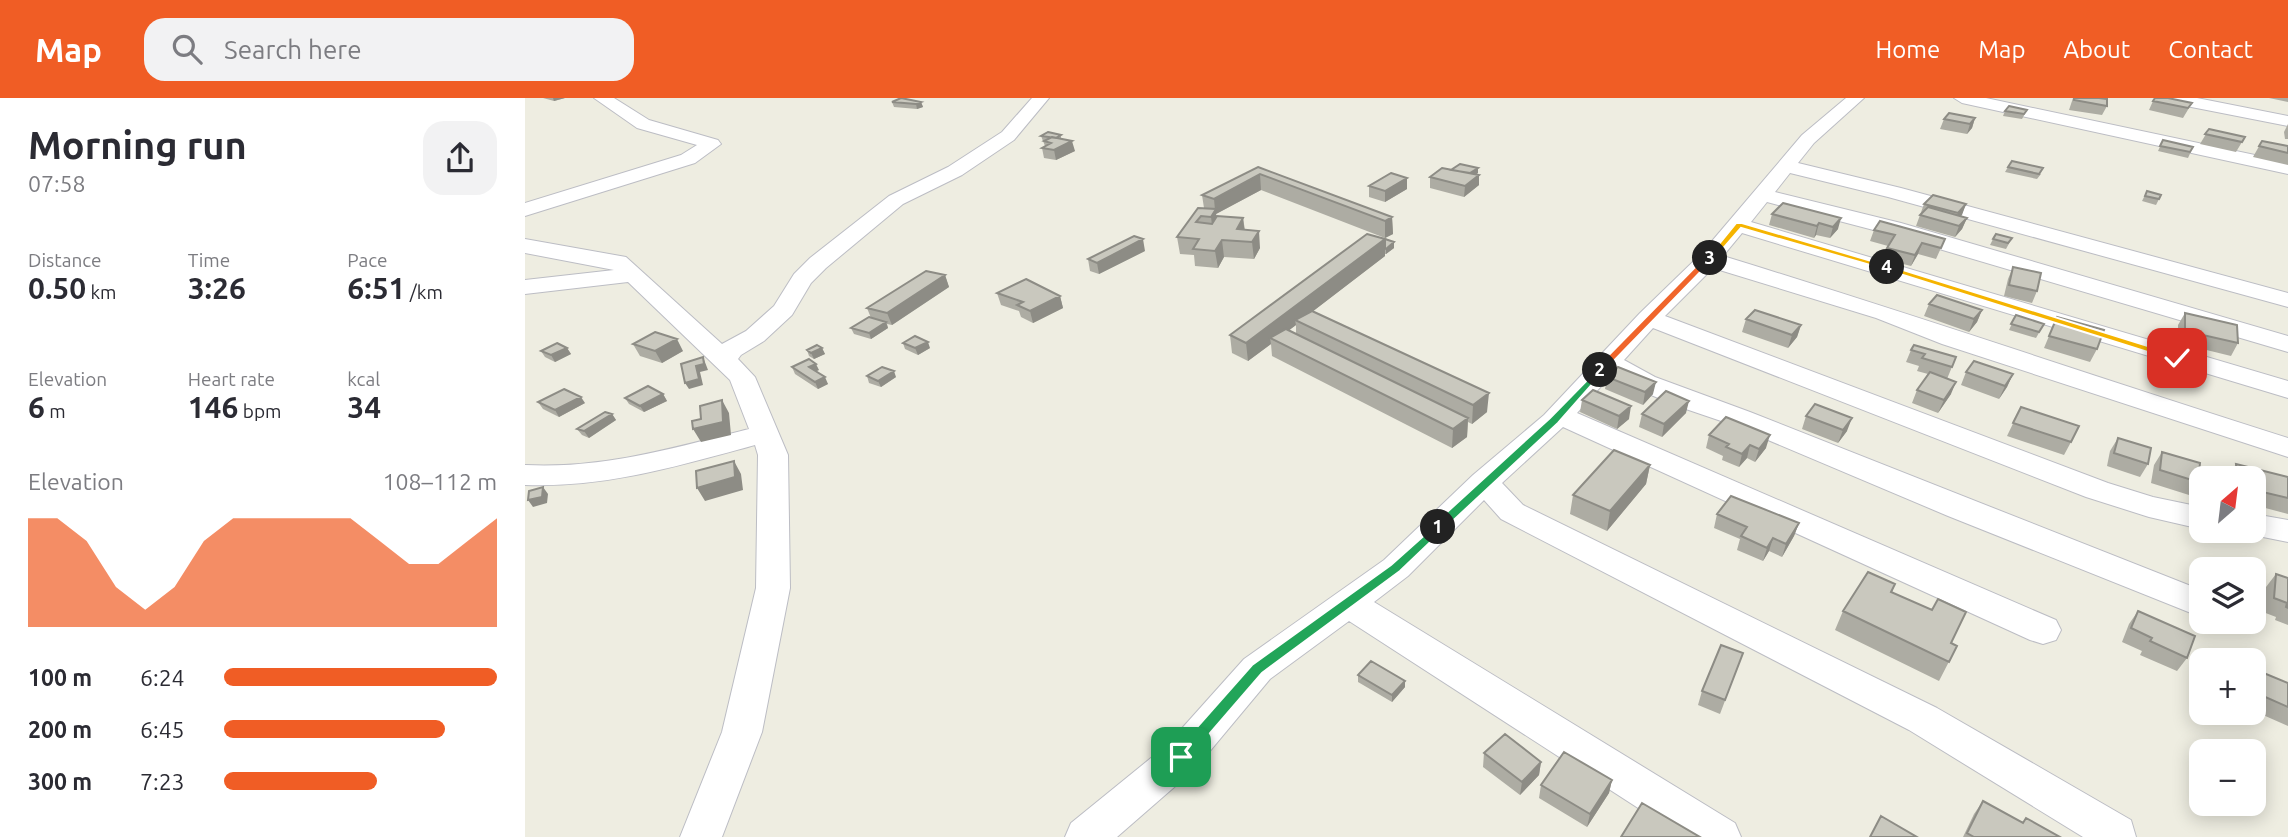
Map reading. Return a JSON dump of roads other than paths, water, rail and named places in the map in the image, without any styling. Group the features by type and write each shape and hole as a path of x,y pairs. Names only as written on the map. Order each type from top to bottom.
{"street":[{"path":"525,210 688,159 712,144 643,124 602,98"},
{"path":"725,360 730,350 755,336 783,310 802,279 818,263 896,200 955,171 1008,136 1041,98"},
{"path":"1086,837 1181,757 1257,669 1396,568 1484,482 1559,415 1609,359 1709,259 1808,139 1856,98"},
{"path":"1962,98 2288,168"},
{"path":"2171,98 2288,121"},
{"path":"1786,166 1894,192 2288,300"},
{"path":"1761,194 1893,228 2288,344"},
{"path":"1739,225 2288,390"},
{"path":"525,246 618,262 634,275 742,377 773,455 773,589 742,732 701,837"},
{"path":"1709,259 1885,313 1951,339 2288,448"},
{"path":"525,288 634,275"},
{"path":"1649,318 1823,381 2090,486 2189,516"},
{"path":"1609,359 1646,383 1687,400 1740,418 1959,509 2189,599"},
{"path":"1559,415 2042,630"},
{"path":"525,475 572,477 624,469 764,435"},
{"path":"1484,482 1512,512 1923,719 2116,834"},
{"path":"2266,527 2288,531"},
{"path":"1348,603 1720,837"}]}
